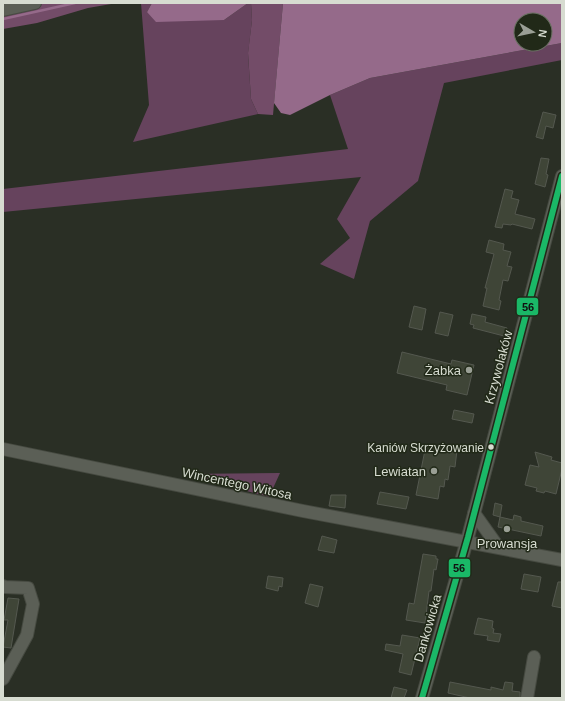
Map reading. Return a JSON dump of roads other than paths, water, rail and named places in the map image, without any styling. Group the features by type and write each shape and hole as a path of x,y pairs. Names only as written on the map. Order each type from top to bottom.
{"street":[{"path":"3,10 35,3"},
{"name":"Krzywolaków","path":"466,542 562,176"},
{"name":"Wincentego Witosa","path":"3,449 303,511 562,560"},
{"path":"474,513 499,548"},
{"name":"Dankowicka","path":"422,698 466,542"},
{"path":"3,586 28,588 33,604 27,634 3,679"},
{"path":"527,698 534,657"}],"waterway":[{"path":"3,19 75,3"}],"place":[{"name":"Żabka","path":"469,370"},
{"name":"Kaniów Skrzyżowanie","path":"491,447"},
{"name":"Lewiatan","path":"434,471"},
{"name":"Prowansja","path":"507,529"}]}
